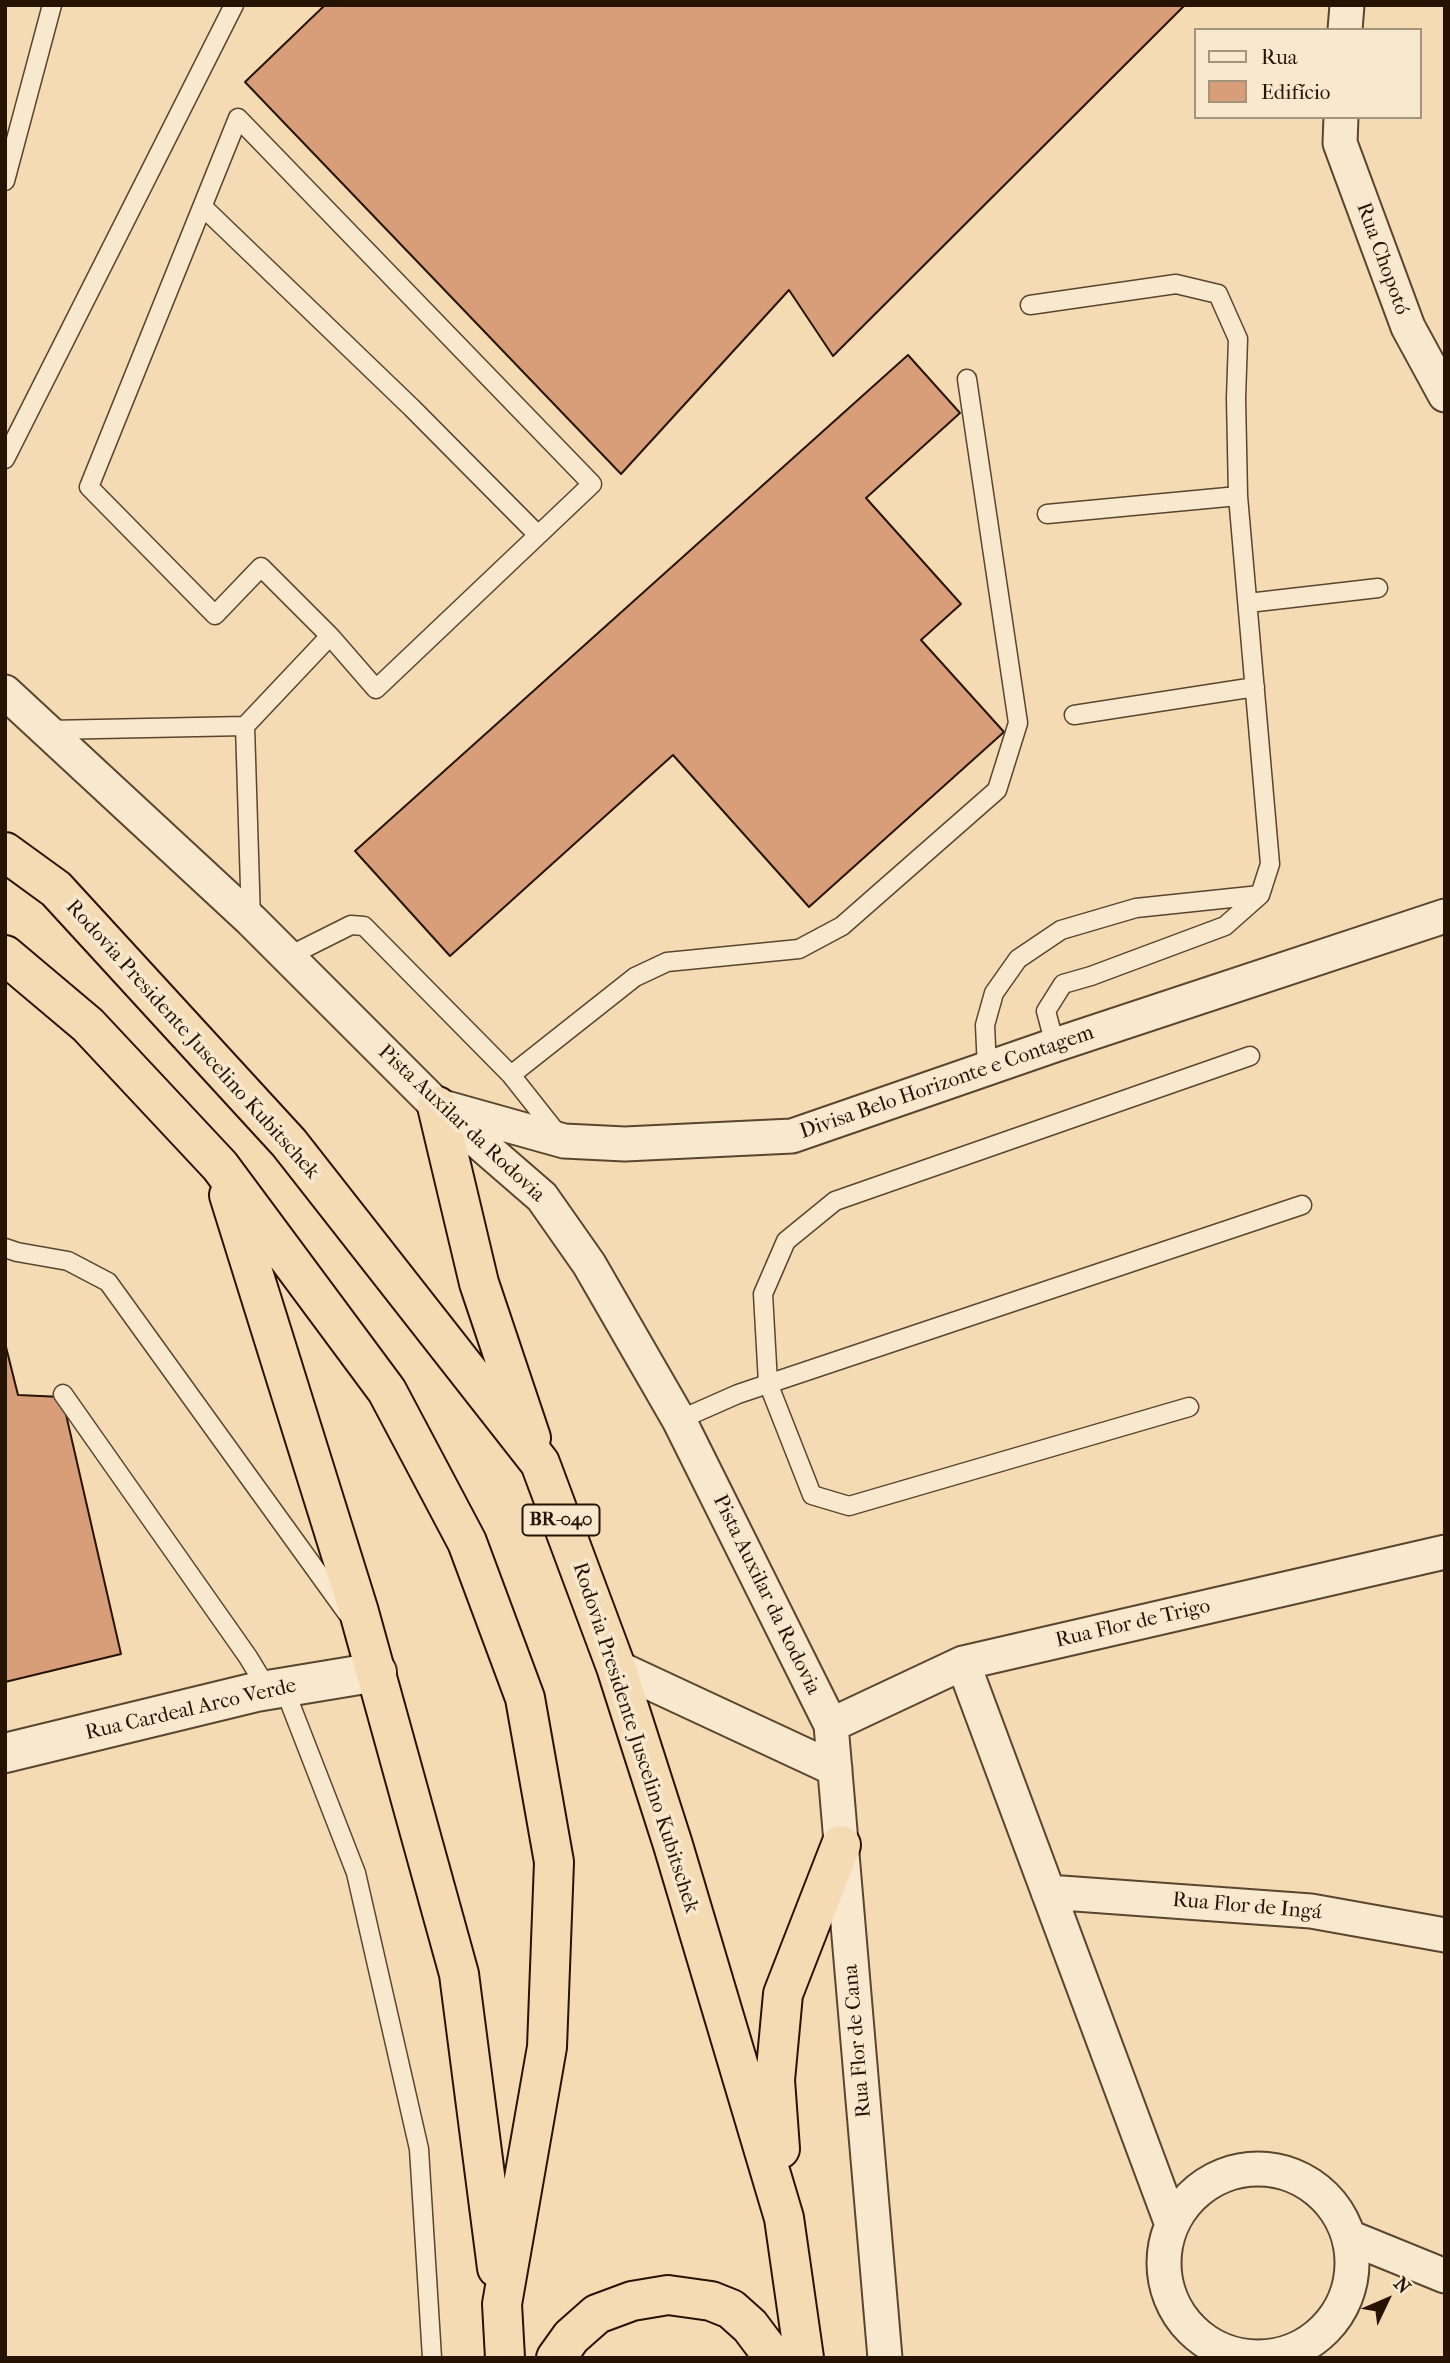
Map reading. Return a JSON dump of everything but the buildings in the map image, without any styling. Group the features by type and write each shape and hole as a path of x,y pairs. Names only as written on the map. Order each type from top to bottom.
{"highway":[{"name":"Rodovia Presidente Juscelino Kubitschek","path":"5,852 56,889 289,1143 540,1463 616,1667 673,1845 784,2218 804,2358"},
{"path":"5,955 88,1025 220,1166 387,1391 467,1542 525,1698 554,1862 553,1901 547,2046 502,2304"},
{"path":"437,1105 479,1283 540,1463"},
{"path":"220,1166 372,1657 459,1974 502,2304 505,2358"},
{"path":"784,2218 775,2081 783,1994 841,1845"},
{"path":"556,2358 571,2337 597,2314 632,2301 668,2295 711,2301 731,2309 750,2326 774,2358"}],"street":[{"path":"1345,28 1347,5"},
{"name":"Rua Chopotó","path":"1341,119 1339,143 1408,327 1445,395"},
{"name":"Pista Auxilar da Rodovia","path":"5,692 289,956 437,1105 542,1197 589,1264 679,1420 831,1725"},
{"name":"Divisa Belo Horizonte e Contagem","path":"437,1105 564,1141 625,1144 792,1136 1055,1045 1445,916"},
{"name":"Rua Flor de Trigo","path":"831,1725 963,1663 1445,1552"},
{"name":"Rua Cardeal Arco Verde","path":"5,1753 276,1689 372,1657"},
{"path":"963,1663 1171,2222"},
{"path":"616,1667 835,1769"},
{"name":"Rua Flor de Cana","path":"831,1725 885,2358"},
{"name":"Rua Flor de Ingá","path":"1048,1892 1311,1910 1445,1935"},
{"path":"1248,2167 1281,2171 1311,2184 1335,2207 1349,2237 1353,2268 1346,2298 1330,2325 1307,2345 1278,2356 1246,2358 1218,2349 1193,2332 1175,2309 1164,2281 1163,2251 1171,2222 1190,2196 1217,2176 1248,2167"},
{"path":"1349,2237 1445,2276"}],"lane":[{"path":"5,181 52,5"},
{"path":"5,460 234,5"},
{"path":"238,118 592,484 538,535 376,689 330,636 261,567 215,615 89,486 238,118"},
{"path":"203,207 412,408 538,535"},
{"path":"1030,305 1176,284 1218,293 1238,340 1238,496 1270,864 1260,895 1225,926 1063,984 1046,1012 1055,1045"},
{"path":"511,1075 635,977 667,962 799,949 842,926 998,790 1018,723 967,379"},
{"path":"1047,514 1238,496"},
{"path":"1248,603 1378,588"},
{"path":"251,920 245,726 330,636"},
{"path":"1074,715 1255,687"},
{"path":"46,730 245,726"},
{"path":"987,1069 985,1025 994,992 1018,959 1061,930 1136,908 1260,895"},
{"path":"289,956 351,925 364,926 511,1075 564,1141"},
{"path":"1189,1408 849,1506 812,1495 768,1384 764,1294 786,1241 835,1201 1250,1056"},
{"path":"679,1420 738,1394 1302,1205"},
{"path":"5,1248 68,1261 108,1282 372,1657"},
{"path":"63,1394 248,1657 276,1689 356,1873 419,2149 432,2358"}]}
